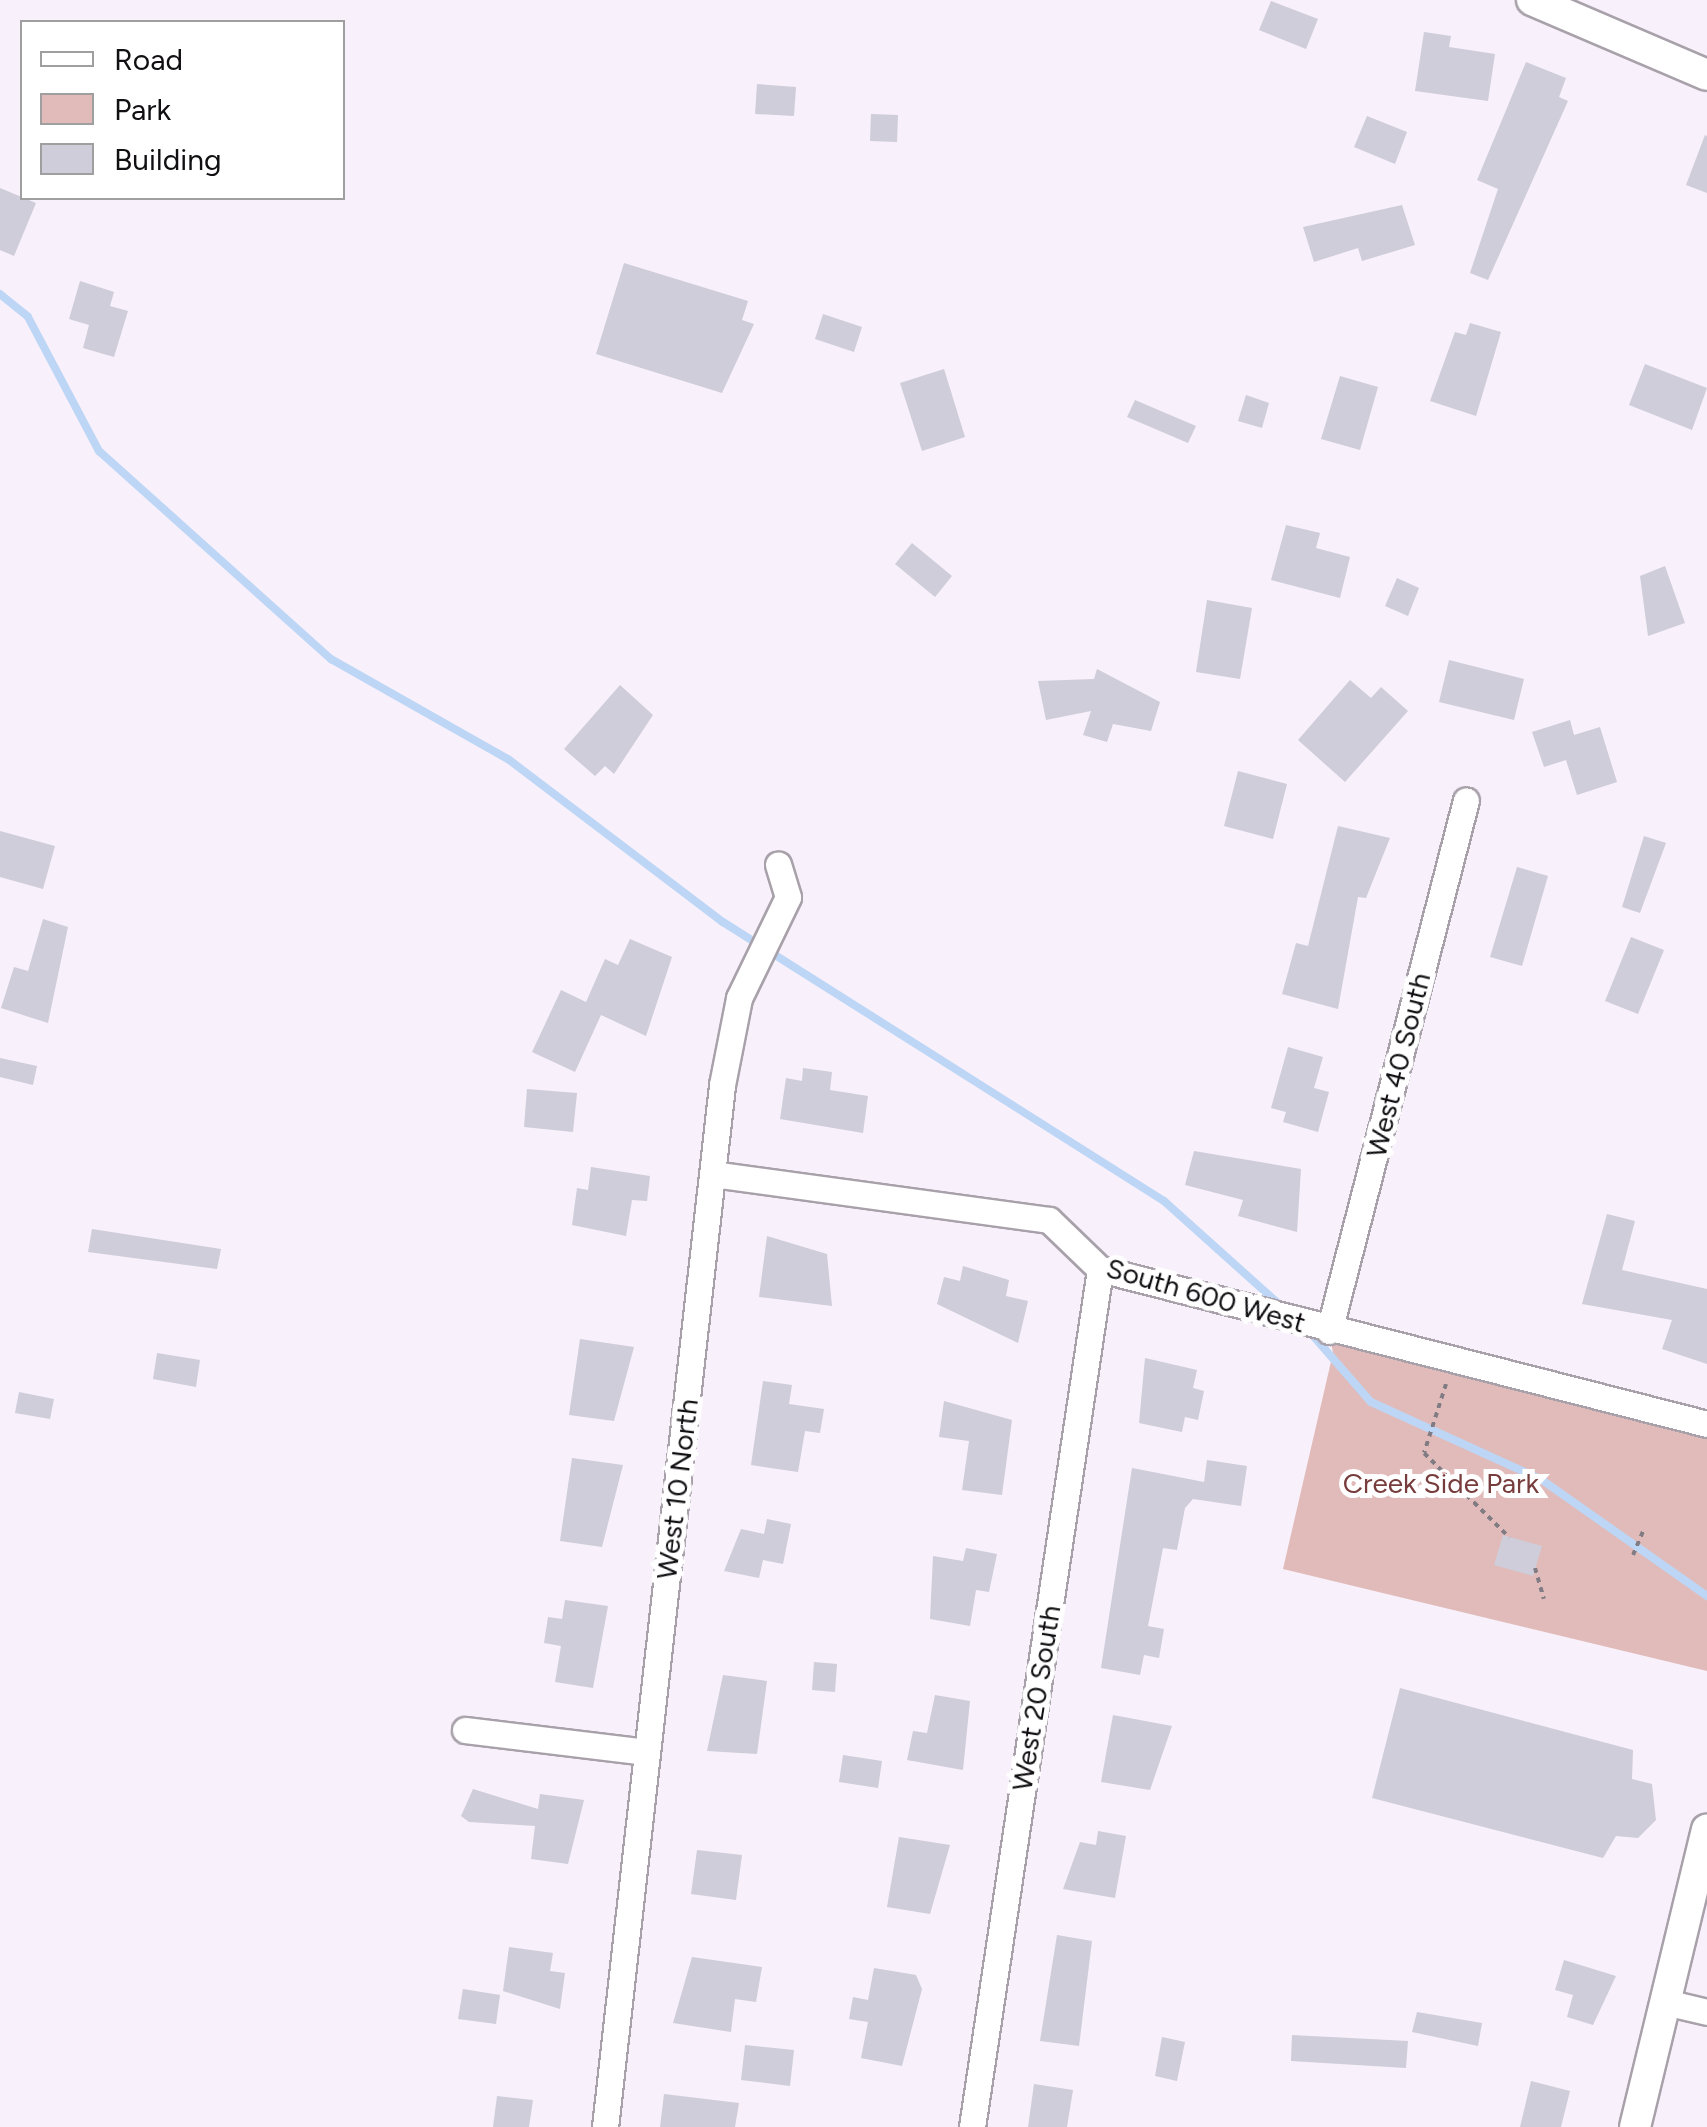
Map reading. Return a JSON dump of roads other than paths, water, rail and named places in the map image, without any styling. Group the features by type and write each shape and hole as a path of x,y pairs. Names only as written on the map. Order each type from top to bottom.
{"street":[{"path":"1532,0 1707,75"},
{"name":"West 40 South","path":"1329,1331 1466,800"},
{"name":"West 10 North","path":"606,2127 713,1174 739,998 788,897 778,864"},
{"name":"South 600 West","path":"713,1174 1049,1220 1100,1269 1329,1331 1707,1424"},
{"name":"West 20 South","path":"972,2127 1100,1269"},
{"path":"465,1730 647,1752"},
{"path":"1635,2127 1707,1830"},
{"path":"1665,2002 1707,2012"}],"waterway":[{"path":"0,294 28,317 99,451 331,659 508,759 723,922 1164,1201 1280,1305"},
{"path":"1309,1331 1371,1402 1542,1480 1707,1596"}],"park label":[{"name":"Creek Side Park","path":"1441,1483"}]}
